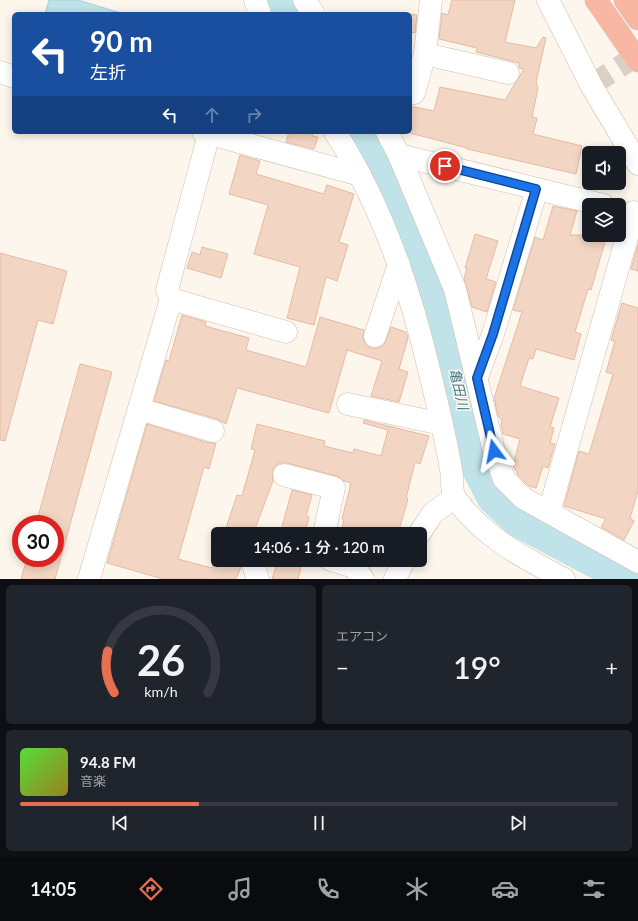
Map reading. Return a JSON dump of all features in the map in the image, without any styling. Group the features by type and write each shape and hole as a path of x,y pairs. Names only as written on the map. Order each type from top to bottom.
{"highway":[{"path":"596,0 638,61"},
{"path":"625,0 638,19"}],"street":[{"path":"255,0 259,12"},
{"path":"304,0 313,12"},
{"path":"412,92 414,93 425,54 431,0"},
{"path":"548,0 591,86 638,164"},
{"path":"425,54 508,73"},
{"path":"0,72 12,76"},
{"path":"89,579 171,299 167,290 206,134"},
{"path":"210,134 360,175"},
{"path":"336,134 360,175 398,264 414,306 449,454 454,498 483,530 523,558 559,578"},
{"path":"388,134 399,155 455,289 494,451 504,479 523,498 638,561"},
{"path":"399,155 582,200"},
{"path":"477,378 493,334 536,189"},
{"path":"549,512 630,210"},
{"path":"375,336 398,264"},
{"path":"171,299 286,332"},
{"path":"348,404 442,424"},
{"path":"139,409 214,431"},
{"path":"284,474 334,488 326,527"},
{"path":"424,527 433,514 454,498"},
{"path":"354,567 363,579"},
{"path":"394,579 400,567"}],"water":[{"path":"49,0 78,0 118,12 46,12"}],"building":[{"path":"452,0 515,0 505,42 536,48 543,37 546,38 536,82 538,88 532,117 537,118 533,134 582,146 576,174 467,149 412,134 412,106 434,111 440,87 505,100 524,69 519,68 519,63 476,52 477,48 439,39 442,13 448,15"},
{"path":"412,14 417,15 415,33 412,32"},
{"path":"288,134 312,134 312,136 318,137 314,149 286,142"},
{"path":"240,155 260,161 256,174 324,194 327,185 354,194 339,242 348,245 337,281 326,277 314,325 287,318 300,267 254,254 268,205 229,194"},
{"path":"553,206 577,211 570,235 582,235 582,242 605,242 591,290 588,289 575,332 581,334 574,360 536,349 533,359 529,358 520,386 559,398 550,427 554,428 550,443 555,444 548,468 543,466 536,488 529,486 519,476 513,466 520,439 503,434 501,425 502,420 498,416 494,398 522,312 513,310 535,237 543,240"},
{"path":"475,234 498,241 486,279 496,282 487,312 472,307 464,279 467,268 465,268"},
{"path":"638,244 638,271 631,269"},
{"path":"202,247 228,254 221,278 187,268 192,252 200,255"},
{"path":"0,253 67,271 53,324 38,320 5,441 0,440"},
{"path":"622,303 638,308 638,491 630,518 634,521 624,540 601,527 606,519 564,506 579,451 589,454 613,374 606,372 615,341 611,340"},
{"path":"182,315 206,322 205,326 249,338 246,350 306,367 320,317 364,330 363,339 366,345 371,348 378,348 384,345 391,327 406,332 408,338 399,369 408,372 399,402 371,396 382,361 347,350 329,413 237,388 226,424 217,419 154,401 166,360 169,361"},
{"path":"80,364 112,372 64,546 64,515 38,515"},
{"path":"364,420 429,436 420,464 415,462 406,498 408,499 400,527 342,527 344,519 342,519 351,483 344,481 337,476 287,463 280,463 275,466 272,471 273,481 256,527 226,527 237,495 242,496 255,450 251,449 257,424 325,441 324,446 353,453 354,449 381,456 388,430 363,423"},
{"path":"147,424 209,443 216,443 209,469 204,467 178,559 212,568 241,567 236,579 163,579 107,563"},
{"path":"292,490 312,495 306,516 309,517 307,527 282,527"},
{"path":"24,567 58,567 55,579 21,579"},
{"path":"276,567 301,567 298,579 272,579"}],"waterway":[{"name":"亀田川","path":"282,0 283,6 288,12"},
{"name":"亀田川","path":"368,134 412,232 431,279 448,337 476,462 494,497 519,520 630,579"}],"tunnel":[{"path":"591,85 638,55"}],"route":[{"path":"445,166 536,189 493,334 477,378 494,451"}]}
